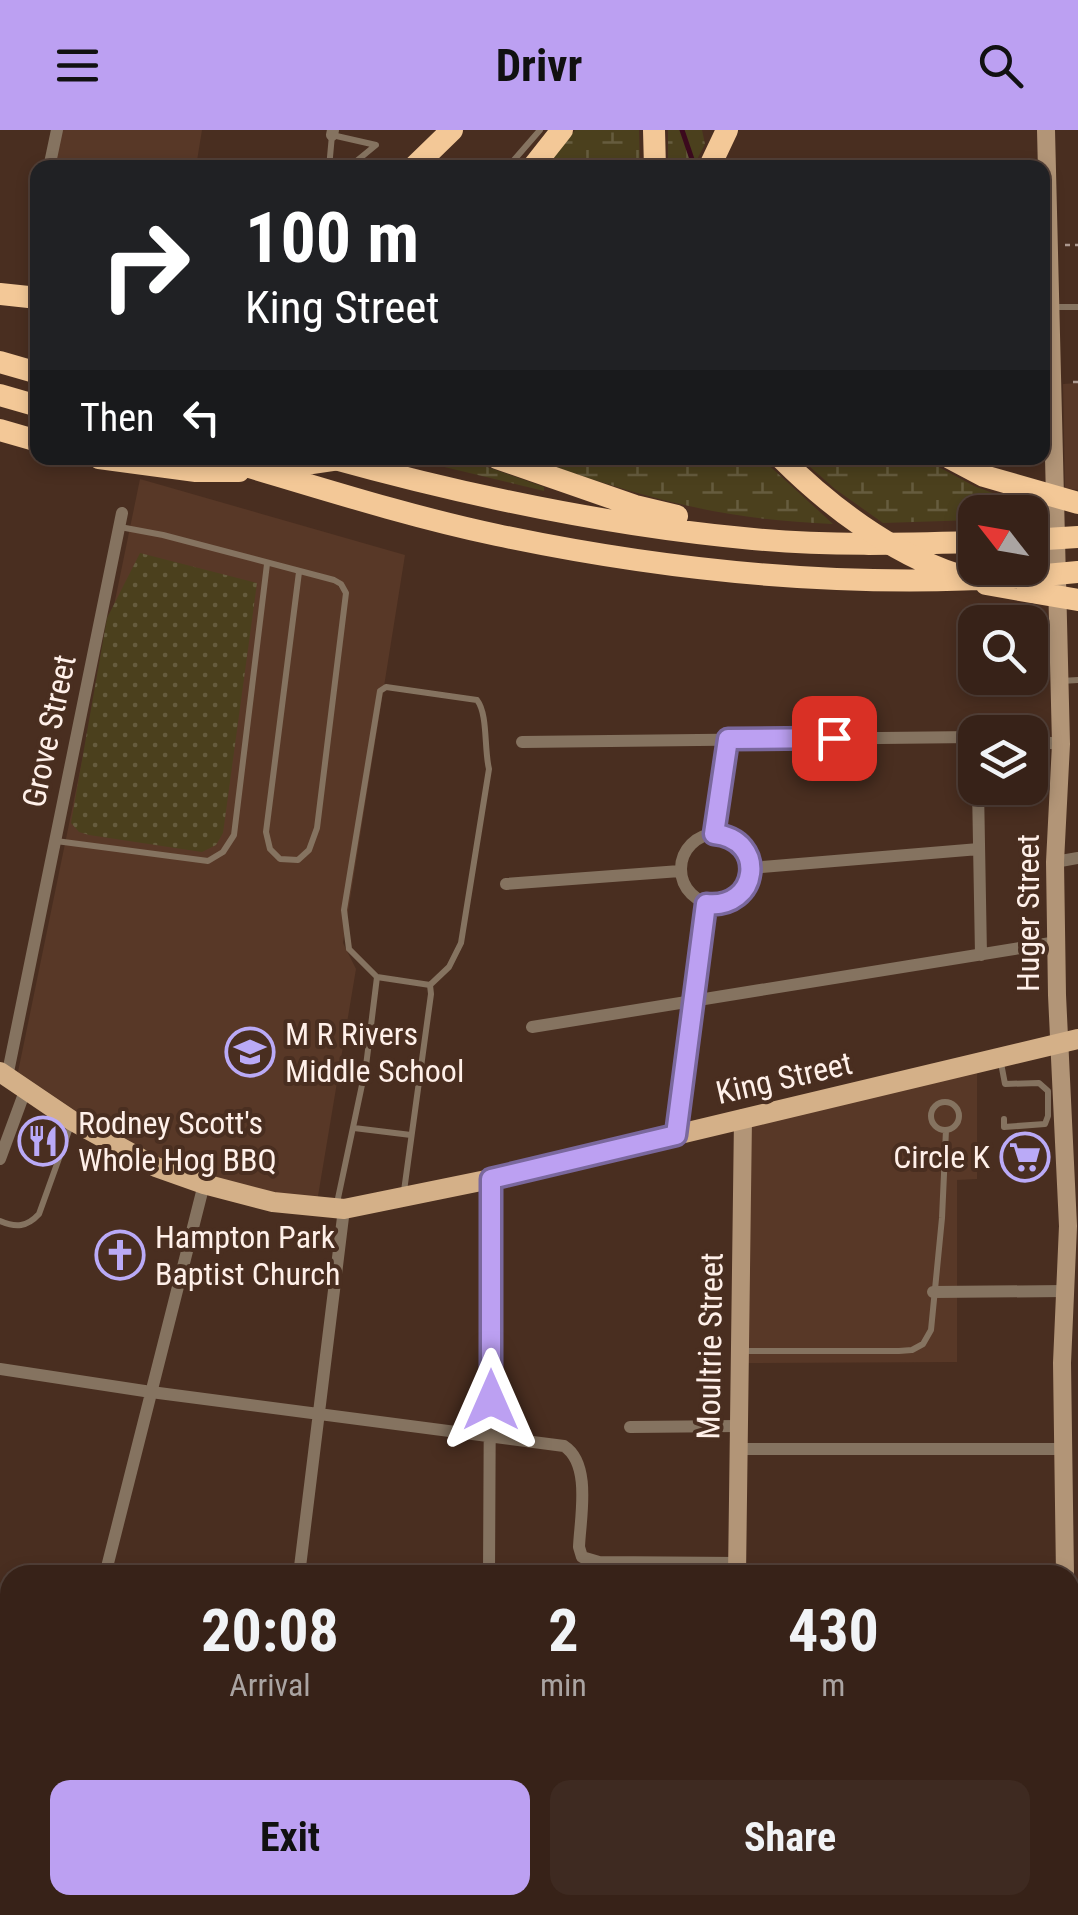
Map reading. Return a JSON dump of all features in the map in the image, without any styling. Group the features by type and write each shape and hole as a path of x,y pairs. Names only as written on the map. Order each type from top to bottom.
{"highway":[{"path":"421,160 452,130"},
{"path":"538,160 562,130"},
{"path":"654,130 655,160"},
{"path":"716,130 723,160"},
{"path":"713,160 727,130"},
{"path":"0,291 30,297"},
{"path":"0,352 30,355"},
{"path":"0,362 30,371"},
{"path":"0,395 30,404"},
{"path":"0,430 30,439"},
{"path":"148,465 196,472 293,465"},
{"path":"244,465 495,534 682,566 863,579 1078,572"},
{"path":"357,465 429,484 648,525 752,539 850,545 958,542"},
{"path":"517,465 635,506 752,539"},
{"path":"789,465 864,528 946,570 1018,592 1078,600"},
{"path":"963,465 984,476 1078,504"},
{"path":"1048,538 1078,536"}],"main road":[{"name":"King Street","path":"4,1074 73,1121 156,1167 273,1202 340,1209 402,1200 1069,1041"}],"street":[{"path":"50,160 56,130"},
{"name":"Huger Street","path":"1046,130 1047,160"},
{"name":"Huger Street","path":"1050,307 1069,680 1061,744 1056,862 1056,942 1069,1041 1056,1116 1073,1226 1062,1363 1069,1565"},
{"name":"Grove Street","path":"4,1074 120,520"},
{"path":"522,742 958,737"},
{"path":"714,834 728,739"},
{"path":"1048,743 1061,744"},
{"path":"978,805 981,955"},
{"path":"714,834 738,841 746,850 751,868 747,886 735,900 717,905 706,904 686,888 680,871 684,852 697,839 714,834"},
{"path":"751,868 979,849"},
{"path":"1056,862 1078,858"},
{"path":"506,884 680,871"},
{"path":"676,1135 706,904"},
{"path":"532,1026 1056,942"},
{"path":"0,1159 25,1091"},
{"name":"Moultrie Street","path":"737,1565 743,1118"},
{"path":"489,1565 491,1179"},
{"path":"107,1565 204,1184"},
{"path":"300,1565 340,1209"},
{"path":"933,1292 1066,1291"},
{"path":"0,1369 564,1446 578,1460 582,1556 600,1562 659,1565"},
{"path":"630,1426 738,1426"},
{"path":"738,1449 1063,1449"}],"lane":[{"path":"514,160 540,130"},
{"path":"330,160 332,132 376,145 358,160"},
{"path":"1050,307 1078,307"},
{"path":"384,465 429,484"},
{"path":"120,520 163,535 300,572 341,584 346,593 317,828 309,850 298,860 280,859 270,849 266,832 300,572"},
{"path":"55,841 208,861 223,852 234,834 267,564"},
{"path":"386,686 477,700 484,708 484,748 489,768 462,943 449,967 430,985 377,977 349,950 344,910 380,690 386,686"},
{"path":"340,1209 377,977"},
{"path":"402,1200 430,985"},
{"path":"1000,1057 1004,1097"},
{"path":"1026,1083 1026,1097"},
{"path":"1004,1084 1044,1086 1056,1116 1041,1127 1026,1123 1004,1127 1004,1120"},
{"path":"942,1103 951,1104 958,1114 957,1123 946,1130 937,1128 932,1121 932,1111 942,1103"},
{"path":"0,1221 21,1226 30,1224 39,1214 73,1121"},
{"path":"354,1128 411,1135"},
{"path":"740,1351 912,1350 923,1344 930,1330 941,1233 946,1130"}],"path":[{"path":"1065,245 1078,245"}],"shaded area":[{"path":"56,130 202,130 197,160 50,160"},
{"path":"1078,383 1078,490 1065,488 1063,384"},
{"path":"140,479 405,555 343,943 356,969 317,1202 215,1179 167,1161 82,1115 18,1072"},
{"path":"977,1063 977,1179 957,1180 957,1362 743,1363 743,1118"}],"green space":[{"path":"575,130 639,130 640,160 551,160"},
{"path":"668,130 702,130 705,144 697,160 668,160"},
{"path":"436,465 482,465 544,487 544,491"},
{"path":"550,465 769,465 833,524 756,518 686,506"},
{"path":"808,465 935,465 998,495 958,495 958,521 883,523"},
{"path":"140,553 257,583 223,833 216,845 202,852 89,835 79,832 71,823 107,618"}],"waterway":[{"path":"682,130 692,160"}],"place":[{"name":"M R Rivers Middle School","path":"250,1052"},
{"name":"Rodney Scott's Whole Hog BBQ","path":"43,1141"},
{"name":"Circle K","path":"1025,1157"},
{"name":"Hampton Park Baptist Church","path":"120,1255"}],"route":[{"path":"491,1400 491,1179 676,1135 706,904 735,900 751,874 746,850 738,841 714,834 728,739 834,738"}]}
